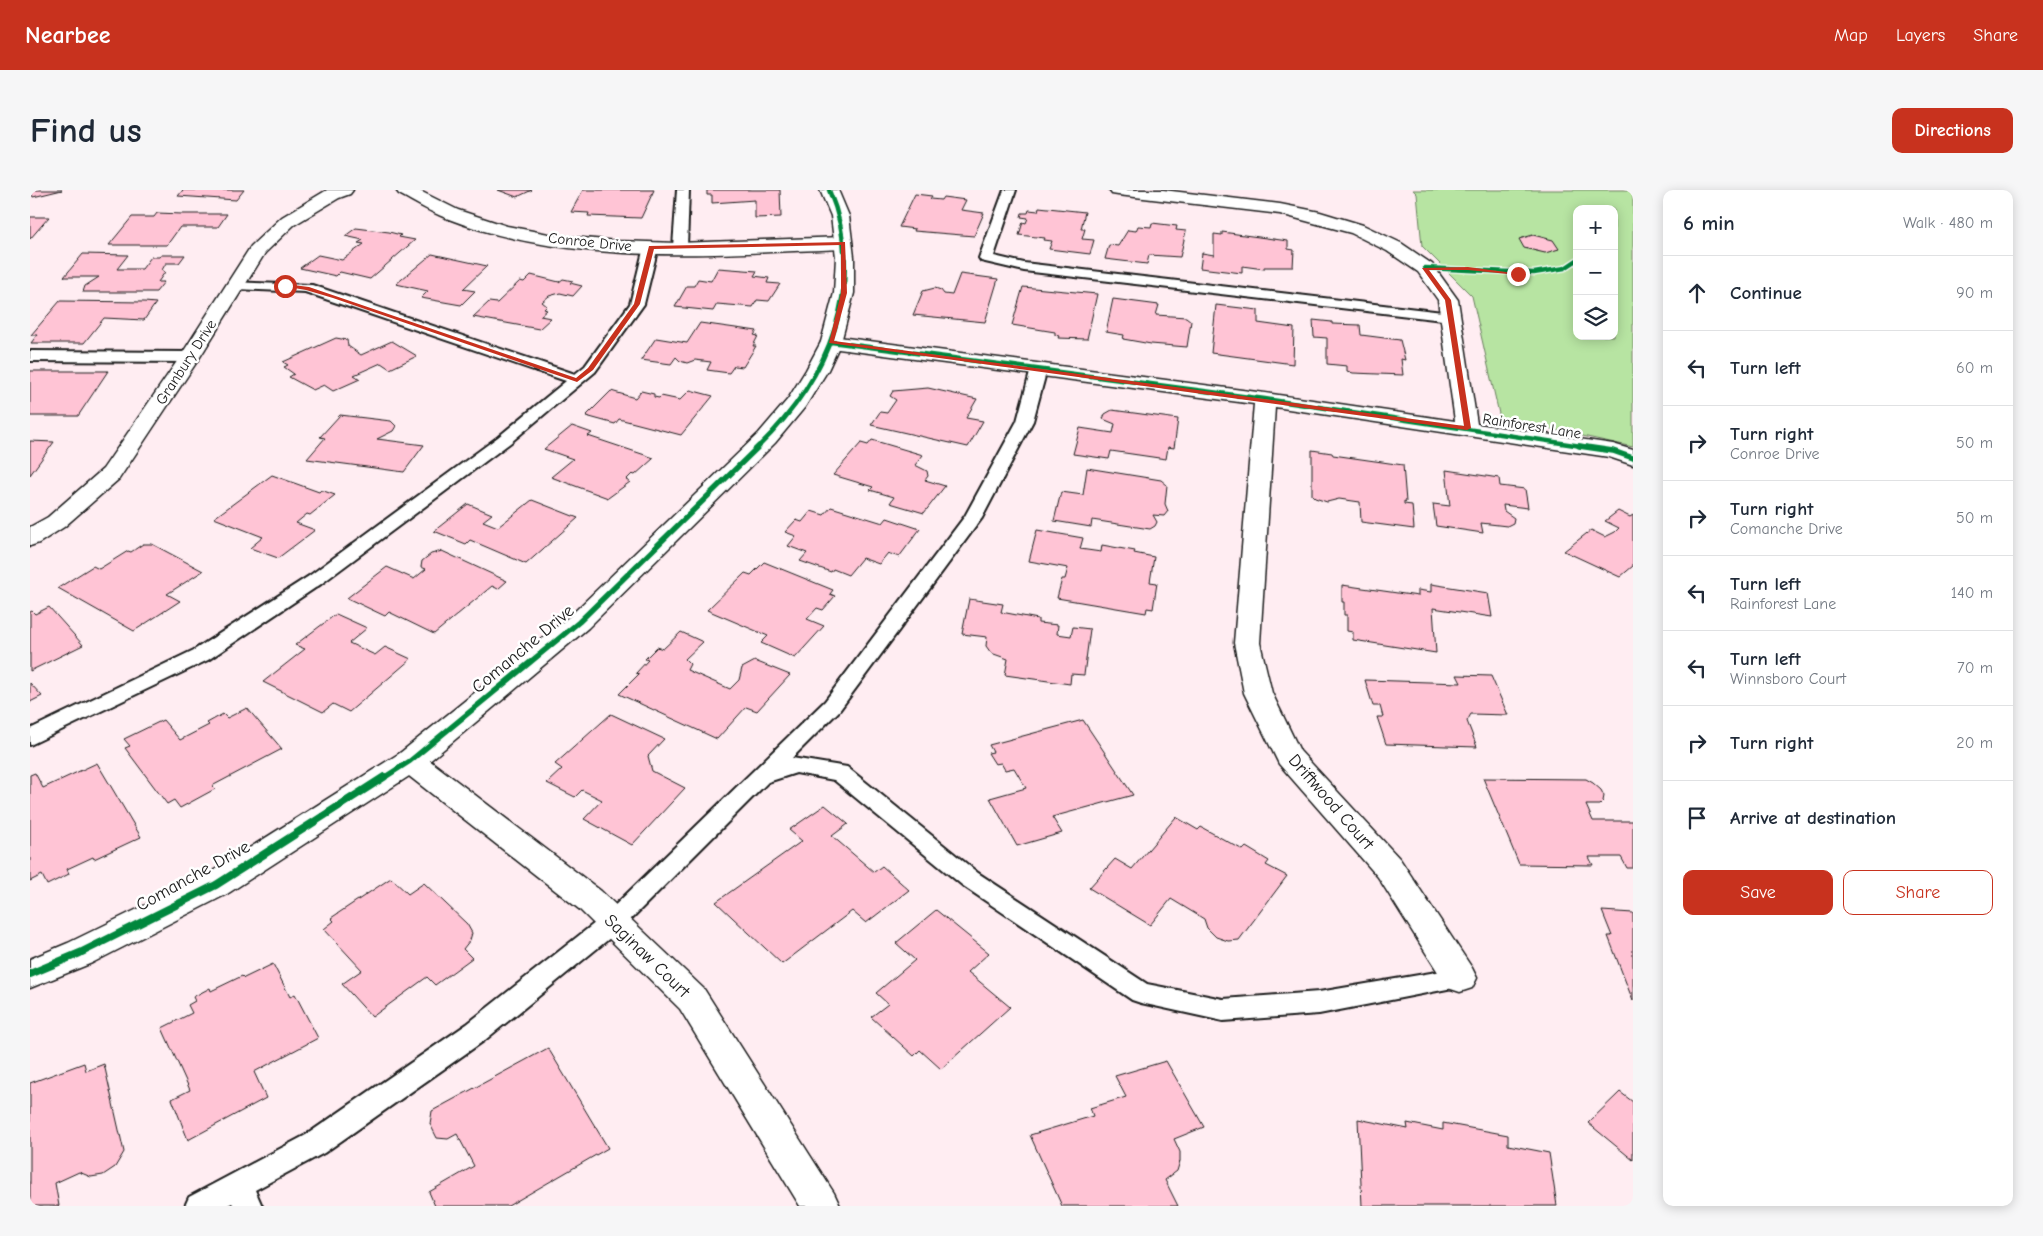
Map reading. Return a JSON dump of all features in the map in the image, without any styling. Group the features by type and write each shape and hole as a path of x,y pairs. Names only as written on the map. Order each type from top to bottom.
{"street":[{"name":"Granbury Drive","path":"30,538 56,522 111,474 190,357 258,250 288,221 332,194 344,190"},
{"name":"Conroe Drive","path":"405,190 424,202 481,224 549,239 590,245 680,247 843,244"},
{"name":"Comanche Drive","path":"30,974 80,953 216,885 410,761 579,622 767,438 797,402 818,370 831,342 844,293 843,244 840,216 829,190"},
{"path":"1118,190 1280,209 1314,216 1357,230 1394,247 1425,268 1448,300 1467,428"},
{"name":"Rainforest Lane","path":"831,342 1265,399 1467,428 1614,451 1633,458"},
{"name":"Driftwood Court","path":"1265,399 1247,643 1258,693 1289,757 1389,868 1460,978"},
{"name":"Saginaw Court","path":"410,761 590,900 692,999 821,1206"}],"lane":[{"path":"680,247 683,190"},
{"path":"1010,190 986,258 1024,266 1450,317"},
{"path":"30,738 209,649 315,580 504,440 590,369 637,304 651,247"},
{"path":"236,285 307,288 577,380"},
{"path":"30,356 190,357"},
{"path":"198,1206 243,1195 476,1032 613,922 832,706 973,518 1025,420 1039,369"},
{"path":"760,777 795,765 840,773 970,879 1141,993 1223,1010 1319,1003 1460,978"}],"green space":[{"path":"1413,190 1633,190 1633,447 1500,418 1472,296 1422,246 1417,194"}],"building":[{"path":"30,190 62,190 33,197"},
{"path":"183,190 244,190 236,200 178,196"},
{"path":"498,190 532,190 517,197"},
{"path":"583,190 654,190 641,218 588,216 589,213 571,212"},
{"path":"707,190 780,190 781,217 755,218 755,200 712,203 712,195 707,195"},
{"path":"915,194 932,196 930,199 941,200 943,197 966,200 961,210 984,213 974,236 914,231 915,229 899,227"},
{"path":"1039,207 1085,212 1081,229 1085,229 1082,239 1094,240 1090,254 1049,249 1052,241 1044,240 1045,238 1019,235 1023,222 1026,223 1028,218 1021,217 1022,213 1028,213 1029,210 1038,211"},
{"path":"157,213 227,214 218,227 180,227 167,245 109,245 132,217 154,217"},
{"path":"30,217 49,217 30,239"},
{"path":"1152,223 1177,226 1176,230 1186,231 1180,257 1149,255 1147,264 1105,259 1109,245 1118,246 1128,230 1136,231 1138,226 1151,227"},
{"path":"356,228 389,232 401,235 399,237 415,240 370,279 340,272 336,276 300,268 318,255 342,260 364,244 358,243 363,240 345,236"},
{"path":"1222,232 1288,241 1288,249 1294,250 1293,267 1264,267 1264,269 1242,266 1242,273 1200,268 1202,253 1214,255 1214,234 1222,235"},
{"path":"1533,235 1553,240 1559,249 1545,253 1524,248 1519,239"},
{"path":"83,254 128,255 117,269 142,269 151,257 185,255 179,263 166,263 162,270 165,272 158,282 164,282 156,292 83,292 85,286 99,277 64,277"},
{"path":"432,254 487,266 463,289 475,291 461,305 421,298 428,291 396,284"},
{"path":"718,268 757,271 754,276 769,278 767,283 780,284 769,301 757,300 753,307 717,304 713,311 675,307 687,286 694,286 698,279 711,281"},
{"path":"960,274 998,279 985,322 913,315 923,291 935,288 941,290 944,294 952,295"},
{"path":"531,275 559,282 563,279 573,281 570,283 582,286 573,296 560,293 549,296 542,302 547,306 544,309 547,310 540,316 551,318 539,329 473,317 489,302 497,303 520,281 524,282"},
{"path":"1023,287 1097,294 1087,339 1058,338 1059,336 1055,335 1055,332 1012,325"},
{"path":"1113,299 1159,305 1156,315 1186,317 1191,321 1187,347 1123,339 1124,335 1106,332"},
{"path":"60,301 156,303 144,320 104,318 84,343 31,343 37,335 31,335"},
{"path":"1216,305 1258,310 1258,323 1294,328 1293,364 1211,353"},
{"path":"1313,320 1332,322 1332,324 1360,325 1361,335 1400,340 1405,360 1401,359 1403,375 1353,373 1347,371 1347,366 1327,364 1327,338 1314,337"},
{"path":"700,323 757,331 754,335 758,336 753,346 756,346 743,367 734,366 729,373 707,370 711,362 695,360 687,363 680,361 676,357 671,364 641,360 656,338 687,343"},
{"path":"336,338 347,340 348,346 361,355 392,341 417,356 390,369 381,363 354,375 360,379 333,391 324,385 313,390 289,377 294,374 284,367 288,365 283,362"},
{"path":"30,371 108,371 78,416 30,416"},
{"path":"928,388 977,399 966,418 983,421 968,447 871,425 880,412 887,413 896,400 890,396 893,391"},
{"path":"690,390 713,396 681,435 619,419 615,424 586,416 611,391 635,398 641,391 654,394 654,397 659,398 661,396 680,400"},
{"path":"1112,410 1178,419 1174,448 1168,447 1166,459 1111,451 1109,459 1073,454 1080,428 1113,433 1115,424 1103,419 1105,414"},
{"path":"340,415 391,421 396,426 393,431 377,439 424,445 404,472 307,459 325,438 320,437"},
{"path":"572,426 592,433 588,436 654,458 635,475 632,474 626,480 630,482 608,498 551,477 573,459 544,449"},
{"path":"872,440 923,455 915,465 927,471 928,476 925,480 945,486 924,513 890,503 894,497 870,490 873,487 833,475 861,443 868,445"},
{"path":"30,441 54,442 30,475"},
{"path":"1312,450 1332,453 1333,455 1403,465 1406,502 1404,501 1404,504 1412,505 1414,529 1361,522 1360,502 1339,499 1327,502 1315,498 1312,495"},
{"path":"1087,468 1161,480 1167,485 1165,504 1168,511 1164,516 1153,515 1157,522 1150,529 1092,520 1091,527 1054,521 1061,492 1083,495"},
{"path":"1446,470 1499,478 1500,486 1525,489 1528,508 1503,505 1504,511 1514,518 1513,523 1507,526 1481,523 1483,533 1436,526 1433,504 1450,506"},
{"path":"272,475 319,492 321,490 335,495 310,515 307,514 296,523 315,530 278,558 250,548 263,537 214,518"},
{"path":"532,500 578,518 526,564 470,540 466,544 434,531 468,504 492,514 483,521 498,527"},
{"path":"831,507 883,523 887,518 920,529 899,557 888,553 879,564 862,558 848,575 833,569 831,572 800,561 807,553 788,546 796,536 785,532 796,520 802,522 811,511 824,515"},
{"path":"1618,511 1630,517 1633,515 1633,566 1620,577 1564,551 1591,530 1605,537 1615,532 1619,528 1605,521"},
{"path":"1037,530 1083,538 1080,549 1101,552 1102,545 1135,551 1134,553 1154,557 1150,582 1157,583 1153,609 1147,608 1146,613 1057,598 1062,579 1065,579 1068,568 1029,561"},
{"path":"143,544 152,544 203,571 167,594 180,601 134,631 58,588 93,566 99,569"},
{"path":"442,551 507,581 498,589 492,586 434,634 389,612 385,616 347,598 387,567 414,579 426,569 421,567 422,561 431,554"},
{"path":"764,562 833,590 830,594 835,596 823,610 817,608 807,619 824,626 795,658 761,643 768,636 707,610 745,573 751,575"},
{"path":"1431,584 1488,593 1492,617 1433,608 1436,653 1353,640 1353,632 1347,631 1347,615 1344,615 1344,602 1342,602 1342,585 1418,596 1418,590 1431,592"},
{"path":"969,599 1003,604 1001,612 1038,619 1038,623 1058,625 1057,634 1071,636 1073,627 1090,629 1084,675 1071,674 1070,684 1005,675 1008,659 991,653 986,646 987,637 962,634"},
{"path":"49,607 83,645 30,671 30,612 32,611 35,614"},
{"path":"336,614 367,628 349,643 375,655 385,647 411,659 349,712 333,704 323,712 263,682 305,649 295,645"},
{"path":"681,632 703,642 685,659 690,664 687,670 730,689 739,680 742,668 755,661 790,675 757,711 746,707 717,739 619,694 639,674 636,673 648,660 645,659 657,647 663,649"},
{"path":"1457,675 1491,676 1508,715 1471,714 1467,721 1477,747 1386,744 1377,717 1383,717 1380,706 1373,706 1365,680 1461,683"},
{"path":"30,683 42,696 30,702"},
{"path":"247,708 282,749 212,786 215,789 180,808 174,800 167,804 125,748 130,746 124,739 163,720 180,740 209,725 207,723 223,714 227,718"},
{"path":"611,714 664,739 648,756 652,771 685,788 632,845 584,819 602,800 582,790 575,797 547,783 562,769 555,764"},
{"path":"1083,720 1133,795 1052,817 1062,833 1017,846 990,798 1026,788 1014,768 1005,770 1001,763 995,764 988,753 993,752 989,745"},
{"path":"97,763 141,837 94,859 93,857 67,869 69,874 47,885 42,875 30,881 30,775 35,773 43,788"},
{"path":"1483,778 1586,779 1593,783 1601,790 1604,796 1603,801 1599,805 1586,805 1593,821 1633,821 1633,868 1627,868 1621,857 1589,857 1593,865 1519,864"},
{"path":"825,805 848,824 832,836 874,872 882,866 909,890 866,923 852,911 782,964 716,902 802,841 789,830"},
{"path":"1176,817 1198,830 1201,827 1243,850 1246,847 1269,861 1266,865 1287,876 1239,940 1228,941 1216,937 1207,928 1204,919 1171,899 1150,925 1089,888 1115,859 1132,869"},
{"path":"391,878 408,894 424,883 467,924 472,933 470,940 463,949 472,958 435,985 427,977 372,1017 342,984 362,970 324,929 334,921 331,918"},
{"path":"936,910 989,953 968,972 1010,1007 941,1069 920,1050 914,1056 871,1017 888,1004 876,993 915,960 896,943"},
{"path":"1602,911 1633,913 1633,1001 1608,936 1612,936"},
{"path":"273,964 290,997 295,994 318,1038 254,1072 266,1098 188,1140 172,1099 190,1090 162,1028 192,1013 188,1005 195,1001 193,997 210,988 211,991 242,976 244,978"},
{"path":"548,1048 608,1148 508,1206 435,1206 429,1192 474,1166 457,1134 448,1139 437,1138 430,1124 432,1111"},
{"path":"1166,1061 1204,1127 1174,1139 1180,1152 1180,1161 1177,1171 1165,1180 1178,1206 1062,1206 1030,1135 1093,1116 1090,1108 1126,1097 1115,1076"},
{"path":"84,1063 86,1071 104,1064 124,1152 115,1167 103,1175 91,1177 79,1172 55,1183 59,1206 30,1206 30,1083"},
{"path":"1620,1092 1633,1102 1633,1160 1588,1123"},
{"path":"1358,1119 1408,1129 1407,1123 1443,1130 1443,1123 1508,1135 1508,1145 1549,1153 1557,1206 1362,1206"}],"cycle path":[{"path":"30,974 80,953 216,885 410,761 579,622 767,438 797,402 817,370 831,342 844,293 845,257 840,216 829,190"},
{"path":"1425,268 1534,273 1565,268 1573,263"},
{"path":"831,342 1265,399 1613,451 1633,458"}],"route":[{"path":"285,286 307,288 335,297 577,380 590,369 637,304 649,264 651,247 752,247 843,244 845,257 844,293 831,342 1265,399 1467,428 1448,300 1425,268 1468,269 1518,274"}]}
